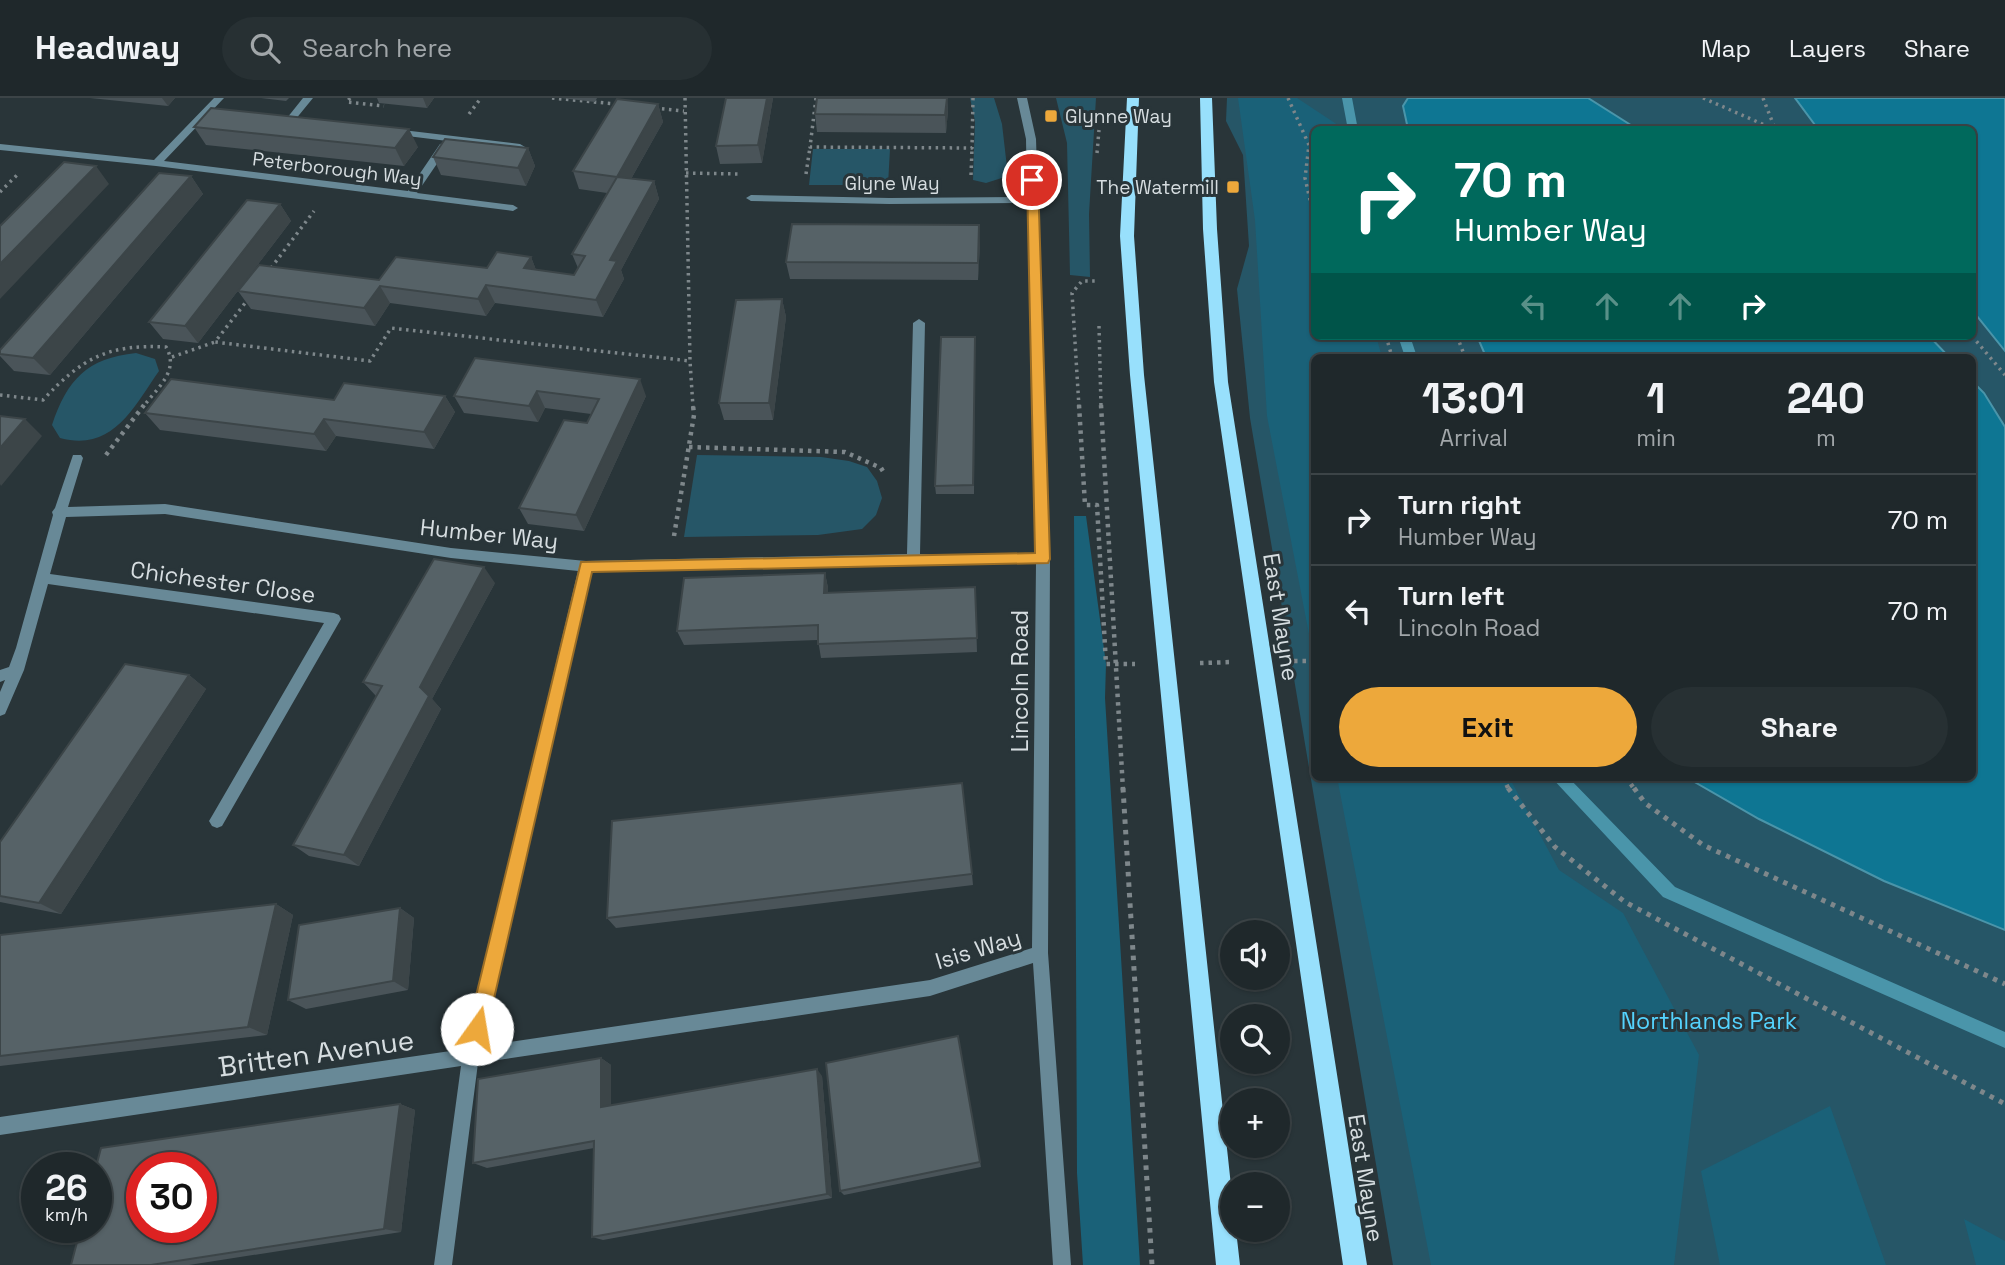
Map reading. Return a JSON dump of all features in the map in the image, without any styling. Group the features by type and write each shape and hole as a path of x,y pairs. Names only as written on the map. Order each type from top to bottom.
{"main road":[{"path":"1133,98 1127,236 1136,375 1228,1265"},
{"name":"East Mayne","path":"1206,98 1210,229 1221,382 1355,1265"}],"street":[{"path":"156,163 219,98"},
{"name":"Peterborough Way","path":"292,118 308,98"},
{"name":"Lincoln Road","path":"1022,98 1031,139 1043,559 1040,953 1062,1265"},
{"path":"208,111 220,112"},
{"name":"Peterborough Way","path":"280,117 305,120"},
{"name":"Peterborough Way","path":"383,130 520,147"},
{"path":"410,197 448,139"},
{"name":"Peterborough Way","path":"0,147 156,163 513,208"},
{"name":"Glyne Way","path":"751,198 1033,200"},
{"path":"913,559 919,323"},
{"path":"0,710 17,670 58,512 77,458"},
{"name":"Humber Way","path":"58,512 165,509 451,553 586,566 1043,559"},
{"path":"443,1265 471,1056 586,566"},
{"name":"Chichester Close","path":"42,578 334,620 217,821"},
{"path":"0,676 17,670"},
{"name":"Isis Way","path":"930,988 1040,953"},
{"name":"Britten Avenue","path":"0,1126 930,988"}],"path":[{"path":"552,98 616,104 620,98"},
{"path":"673,543 694,415 690,361 685,98"},
{"path":"816,98 810,147 972,148"},
{"path":"971,186 973,98"},
{"path":"1288,98 1309,145 1306,178 1311,202"},
{"path":"1703,98 1767,126"},
{"path":"1763,98 1773,126"},
{"path":"644,107 685,111"},
{"path":"1097,166 1099,127"},
{"path":"0,192 23,169"},
{"path":"263,278 320,203"},
{"path":"1097,268 1098,295"},
{"path":"1075,348 1072,293 1082,281 1098,281"},
{"path":"215,342 255,289"},
{"path":"1099,322 1102,451 1152,1265"},
{"path":"172,357 215,342 370,361 391,328 690,361"},
{"path":"1975,340 2005,376"},
{"path":"0,395 43,400 69,371 90,358 140,344 166,347 172,357 171,370 103,461"},
{"path":"689,447 845,452 881,468 890,481"},
{"path":"1505,781 1555,847 1625,902 2005,1104"},
{"path":"1629,781 1644,803 1703,845 2005,984"}],"green space":[{"path":"970,98 994,98 1002,124 1008,176 986,183 973,180 975,121"},
{"path":"1056,98 1096,98 1089,214 1090,277 1070,275 1067,143"},
{"name":"Northlands Park","path":"1227,98 2005,98 2005,1265 1393,1265 1311,781 1976,781 1976,354 1311,354 1311,779 1250,418 1237,289 1249,246 1243,155 1226,121"},
{"path":"813,149 890,149 888,185 809,185"},
{"path":"136,353 155,359 159,371 120,424 94,439 78,441 60,438 52,425 72,384 81,374 104,360"},
{"path":"697,455 821,457 849,461 867,467 877,481 882,498 876,515 862,529 818,535 684,537"}],"shaded area":[{"path":"1238,98 1297,98 1339,126 1311,126 1311,340 1377,340 1381,354 1311,354 1311,644 1267,416 1255,220"},
{"path":"1408,98 1588,98 1632,126 1407,126 1403,106"},
{"path":"1795,98 2005,98 2005,351 1976,315 1976,126 1816,126"},
{"path":"1479,340 1933,340 1946,354 1485,354"},
{"path":"1976,385 2005,427 2005,930 1884,881 1759,819 1693,781 1976,781"},
{"path":"1074,516 1086,516 1106,664 1105,698 1140,1265 1083,1265 1077,1173"},
{"path":"1338,781 1511,781 1559,870 1623,913 1699,1055 1674,1265 1431,1265"},
{"path":"1830,1106 1886,1265 1720,1265 1701,1171"},
{"path":"1964,1219 2005,1241 2005,1265 1976,1265"}],"building":[{"path":"726,98 767,98 758,145 716,146"},
{"path":"817,98 947,98 945,115 815,114"},
{"path":"617,99 658,104 617,177 573,171"},
{"path":"211,108 409,129 395,148 194,127"},
{"path":"445,139 528,148 518,168 433,157"},
{"path":"64,162 96,166 0,264 0,226"},
{"path":"159,173 191,176 33,358 0,354 0,350"},
{"path":"617,177 654,181 610,260 617,261 596,300 486,285 478,299 380,286 364,308 238,291 259,265 379,280 396,257 487,268 497,252 531,257 524,268 574,275 585,256 572,254"},
{"path":"247,200 280,204 185,326 149,322"},
{"path":"792,224 979,225 978,263 786,262"},
{"path":"782,299 769,403 719,403 736,300"},
{"path":"941,337 975,337 973,485 935,486"},
{"path":"475,358 640,379 576,515 519,508 564,420 587,423 599,399 537,391 529,406 454,396"},
{"path":"171,379 334,400 344,383 445,396 424,432 324,419 314,434 145,413"},
{"path":"0,416 25,419 0,448"},
{"path":"434,559 484,567 420,687 429,696 344,855 293,845 382,686 363,682"},
{"path":"825,573 824,593 975,587 977,638 818,644 818,625 677,631 684,578"},
{"path":"125,664 189,675 39,903 0,896 0,842"},
{"path":"962,783 972,874 607,918 612,821"},
{"path":"276,904 248,1027 0,1056 0,935"},
{"path":"400,908 393,981 288,1000 299,925"},
{"path":"958,1036 980,1162 840,1191 826,1063"},
{"path":"601,1058 601,1107 817,1069 827,1194 592,1237 594,1141 473,1163 478,1079"},
{"path":"400,1104 384,1229 151,1265 71,1265 77,1243 112,1243 112,1152 100,1152 101,1148"}],"waterway":[{"path":"1347,98 1352,126"},
{"path":"1405,340 1410,354"},
{"path":"1562,781 1669,892 2005,1040"}],"place":[{"name":"Glynne Way","path":"1051,116"},
{"name":"The Watermill","path":"1233,187"}],"route":[{"path":"477,1029 586,566 1043,559 1032,180"}]}
